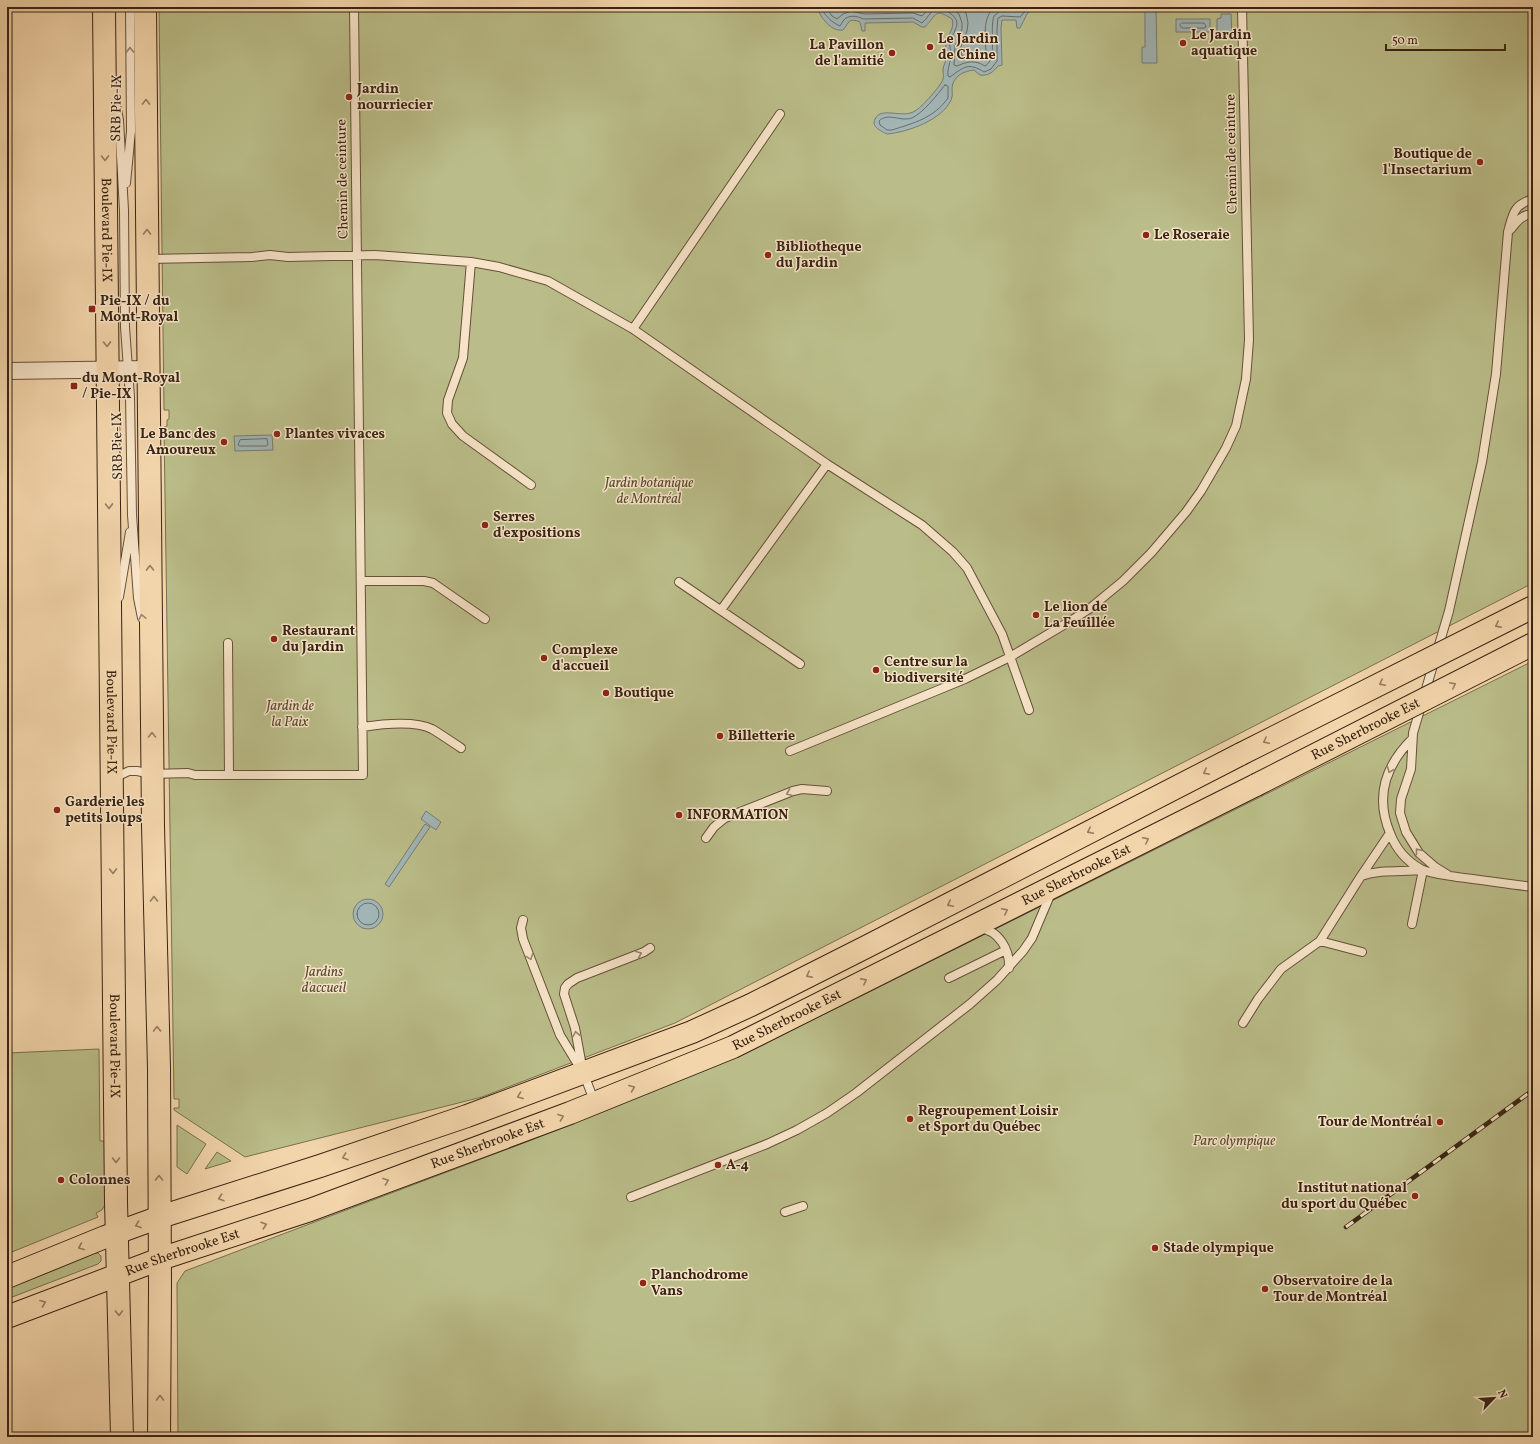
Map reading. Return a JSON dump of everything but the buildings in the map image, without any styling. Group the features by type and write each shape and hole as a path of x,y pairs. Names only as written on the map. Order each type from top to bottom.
{"main road":[{"name":"Boulevard Pie-IX","path":"104,7 105,49 128,369 152,663 154,919 159,1068 160,1437"},
{"name":"Boulevard Pie-IX","path":"122,1437 117,1233 110,639 128,369 147,258 145,7"},
{"name":"Rue Sherbrooke Est","path":"7,1277 160,1217 320,1166 460,1119 692,1032 751,1005 1240,754 1533,607"},
{"name":"Rue Sherbrooke Est","path":"7,1317 160,1259 310,1210 596,1103 733,1046 973,928 1053,886 1256,785 1533,644"}],"street":[{"path":"7,371 128,369"}],"lane":[{"name":"SRB Pie-IX","path":"124,210 131,131 130,7"},
{"name":"Chemin de ceinture","path":"229,774 363,775 354,7"},
{"name":"Chemin de ceinture","path":"790,751 958,682 1034,644 1089,609 1123,581 1151,553 1186,512 1201,491 1217,464 1236,426 1246,379 1249,340 1242,7"},
{"name":"SRB Pie-IX","path":"105,49 119,120 124,210 125,327 131,414 132,515 138,598 152,663"},
{"path":"633,329 780,114"},
{"path":"1448,875 1435,867 1419,853 1406,832 1400,814 1401,799 1411,769 1412,738 1449,611 1482,462 1496,374 1508,232 1512,214 1521,203 1533,199"},
{"path":"1508,232 1518,220 1533,214"},
{"path":"147,258 252,257 270,255 288,257 357,255 471,262 499,267 548,281 633,329 827,464 922,525 962,560 1002,634 1029,710"},
{"path":"471,262 463,358 448,400 447,413 452,424 463,436 531,485"},
{"path":"721,610 827,464"},
{"name":"SRB Pie-IX","path":"110,639 124,570 132,515"},
{"path":"361,581 424,581 433,584 485,619"},
{"path":"679,582 800,664"},
{"path":"112,779 129,772 137,771 152,774 229,774 228,643"},
{"path":"362,727 386,723 412,724 431,729 461,748"},
{"path":"1412,738 1400,750 1390,769 1383,789 1382,803 1386,823 1394,842 1407,860 1422,870"},
{"path":"706,838 714,827 725,818 793,791 802,789 827,791"},
{"path":"1243,1023 1258,999 1281,968 1320,941 1390,833"},
{"path":"1412,924 1422,870"},
{"path":"1361,876 1381,871 1402,872 1422,870 1533,888"},
{"path":"631,1198 767,1144 797,1130 839,1105 884,1072 970,1004 1009,968 1032,938 1053,886"},
{"path":"523,920 521,928 523,939 557,1027 564,1043 583,1072 596,1103"},
{"path":"973,928 993,932 1000,939 1010,959 1009,968"},
{"path":"1320,941 1362,952"},
{"path":"583,1072 575,1028 565,998 565,988 577,978 644,952 650,948"},
{"path":"949,978 1006,950"},
{"path":"786,1212 803,1206"}],"green space":[{"name":"Jardin botanique de Montréal","path":"159,7 1533,7 1533,583 675,1023 482,1097 245,1157 174,1110 174,1108 179,1108 179,1099 174,1099 164,427 167,426 169,410 164,410"},
{"name":"Parc olympique","path":"1533,661 1533,1437 178,1437 177,1283 185,1271 521,1144 729,1060 845,1004"},
{"path":"99,1049 100,1141 107,1141 108,1205 104,1206 102,1210 96,1213 98,1217 7,1254 7,1053"},
{"path":"177,1125 206,1144 187,1174 177,1167"},
{"path":"217,1152 231,1161 205,1169"},
{"path":"93,1253 98,1253 101,1256 101,1261 98,1264 7,1299 7,1289"}],"water":[{"path":"817,7 1033,7 1027,14 1020,28 1017,28 1016,20 1002,20 1002,65 998,66 986,75 980,75 974,70 960,75 954,80 951,100 947,107 940,113 924,124 914,128 887,134 882,132 874,124 878,115 882,113 905,114 915,111 922,106 942,82 943,68 946,61 946,43 952,28 952,19 939,13 934,16 925,27 913,22 865,23 865,31 862,31 860,22 851,20 843,30 839,30 834,29 827,23"},
{"path":"1145,7 1156,7 1157,63 1142,63 1142,47 1145,47"},
{"path":"1221,14 1231,14 1232,37 1221,37 1221,33 1217,33 1217,19 1221,18"},
{"path":"1176,19 1210,19 1210,32 1176,32"},
{"path":"272,435 273,450 235,451 234,436"},
{"path":"426,811 441,822 436,830 421,819"},
{"path":"425,824 430,827 389,887 385,884"},
{"path":"368,899 379,903 383,914 379,925 368,929 357,925 353,914 357,903"}],"railway":[{"path":"1346,1227 1533,1090"}],"place":[{"name":"Le Jardin aquatique","path":"1183,43"},
{"name":"Le Jardin de Chine","path":"930,47"},
{"name":"La Pavillon de l'amitié","path":"892,53"},
{"name":"Jardin nourriecier","path":"349,97"},
{"name":"Boutique de l'Insectarium","path":"1480,162"},
{"name":"Le Roseraie","path":"1146,235"},
{"name":"Bibliotheque du Jardin","path":"768,255"},
{"name":"Pie-IX / du Mont-Royal","path":"92,309"},
{"name":"du Mont-Royal / Pie-IX","path":"74,386"},
{"name":"Plantes vivaces","path":"277,434"},
{"name":"Le Banc des Amoureux","path":"224,442"},
{"name":"Serres d'expositions","path":"485,525"},
{"name":"Le lion de La Feuillée","path":"1036,615"},
{"name":"Restaurant du Jardin","path":"274,639"},
{"name":"Complexe d'accueil","path":"544,658"},
{"name":"Centre sur la biodiversité","path":"876,670"},
{"name":"Boutique","path":"606,693"},
{"name":"Billetterie","path":"720,736"},
{"name":"Garderie les petits loups","path":"57,810"},
{"name":"INFORMATION","path":"679,815"},
{"name":"Regroupement Loisir et Sport du Québec","path":"910,1119"},
{"name":"Tour de Montréal","path":"1440,1122"},
{"name":"A-4","path":"718,1165"},
{"name":"Colonnes","path":"61,1180"},
{"name":"Institut national du sport du Québec","path":"1415,1196"},
{"name":"Stade olympique","path":"1155,1248"},
{"name":"Planchodrome Vans","path":"643,1283"},
{"name":"Observatoire de la Tour de Montréal","path":"1265,1289"}],"park label":[{"name":"Jardin de la Paix","path":"290,714"},
{"name":"Jardins d'accueil","path":"324,980"}]}
